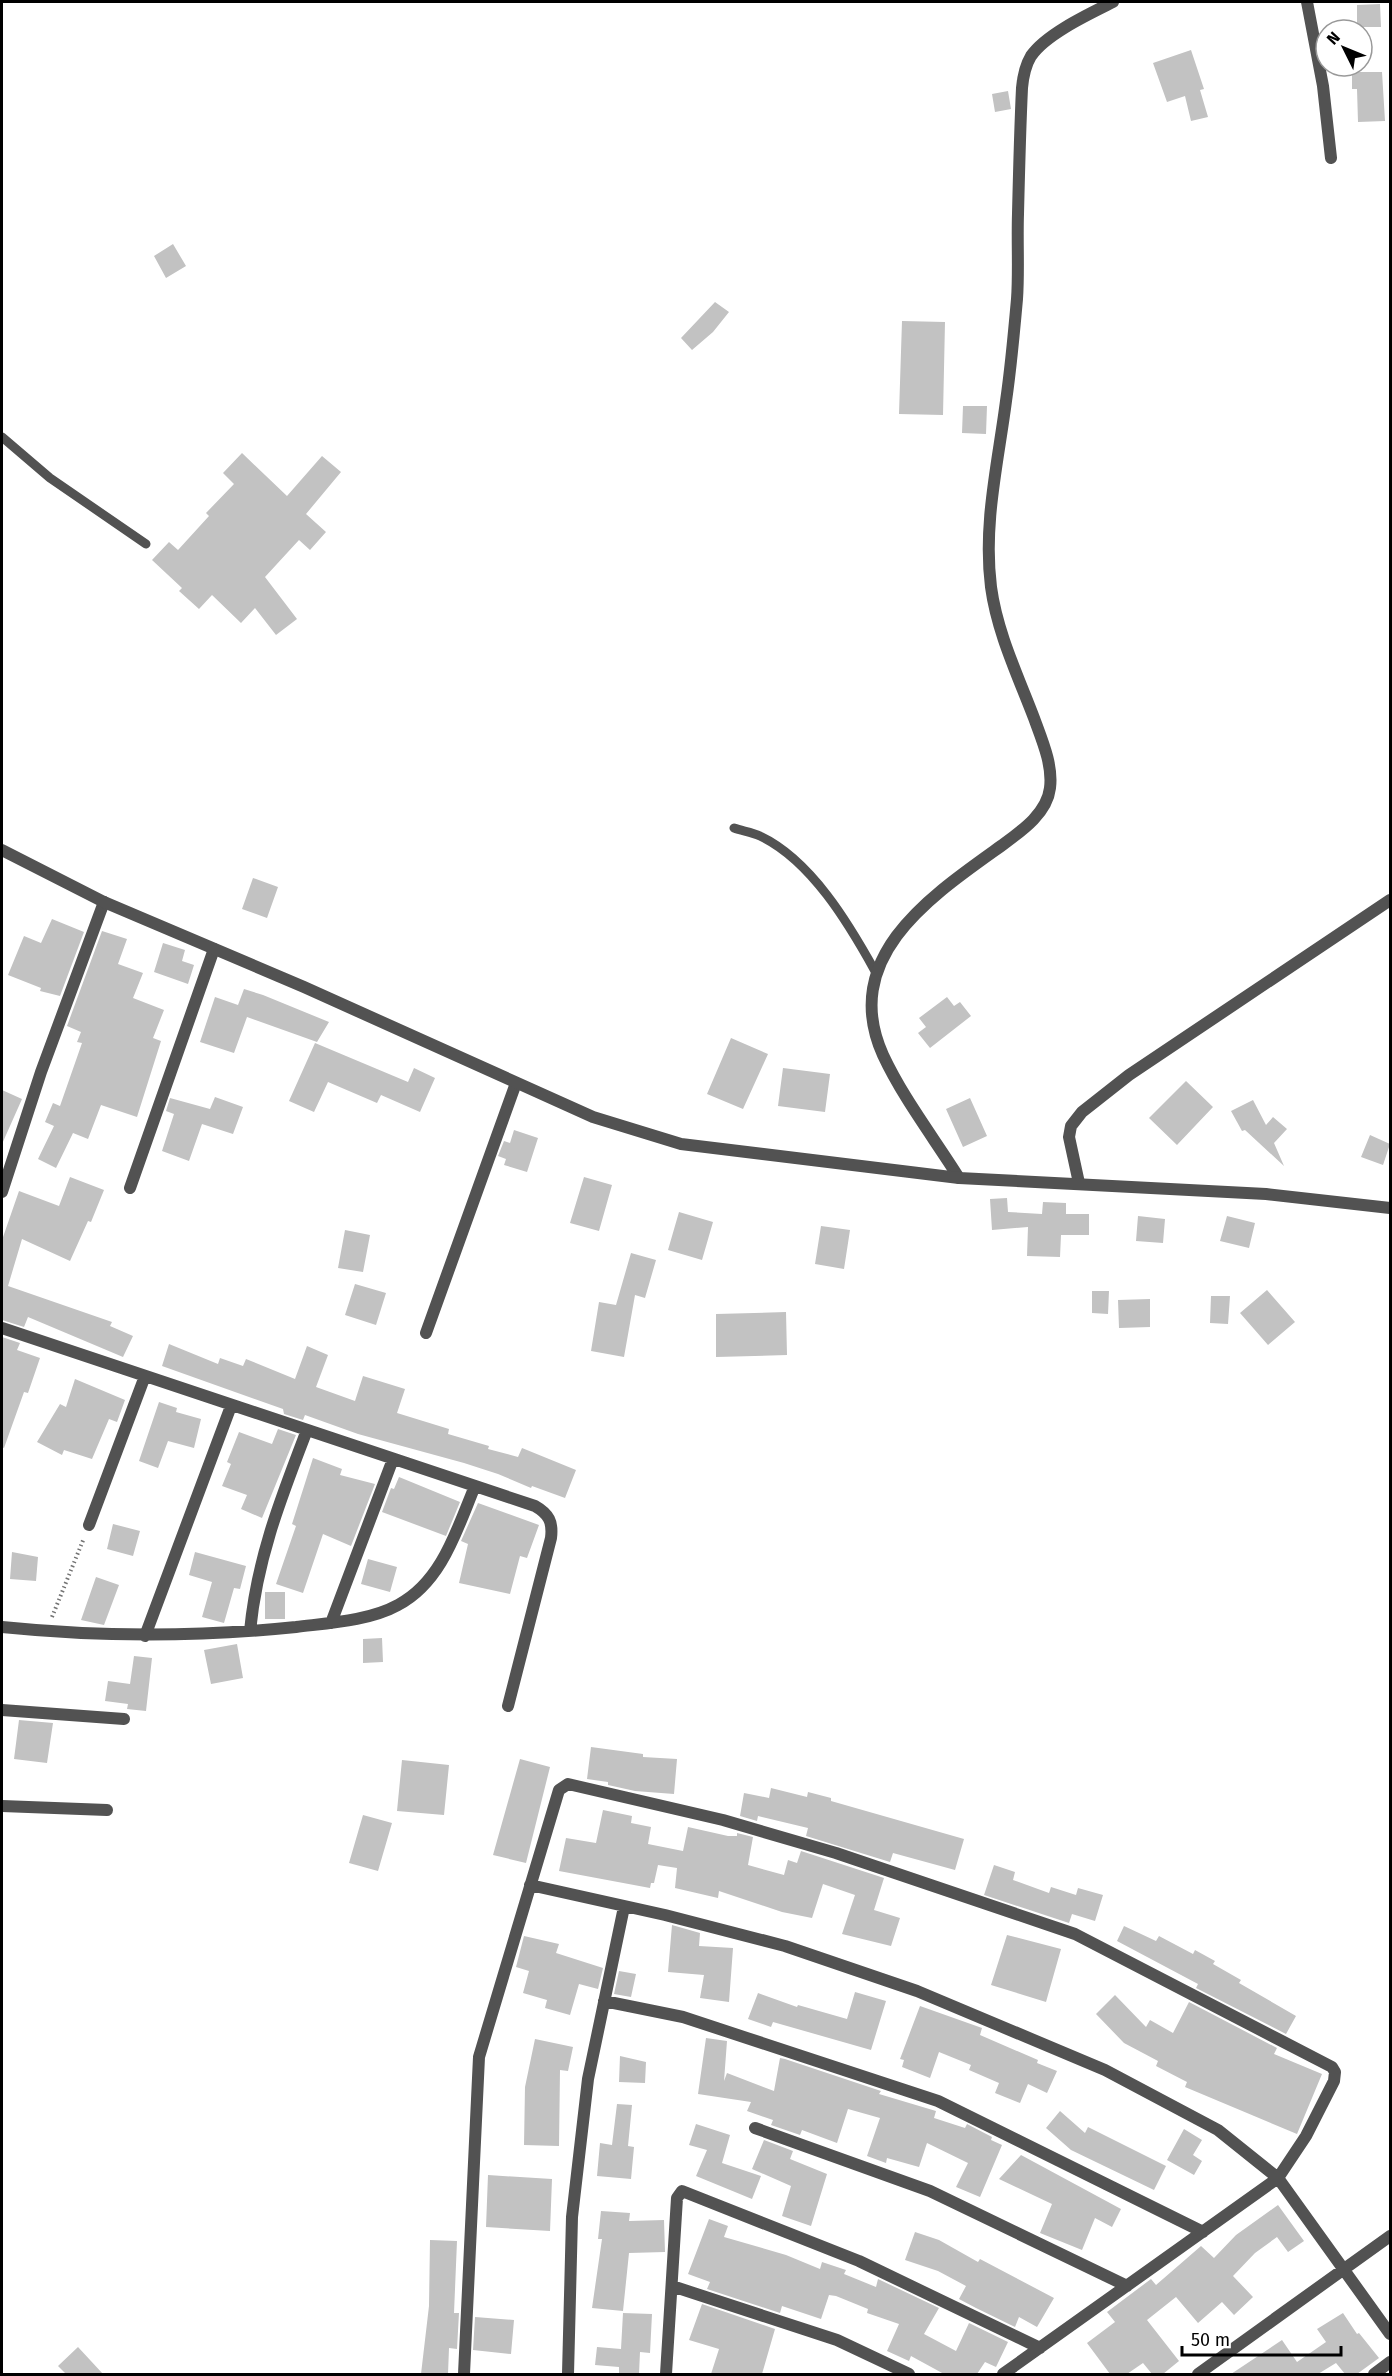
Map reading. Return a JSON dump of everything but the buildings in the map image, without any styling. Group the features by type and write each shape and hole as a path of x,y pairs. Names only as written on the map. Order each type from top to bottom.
{"street":[{"path":"959,1178 884,1055 873,1026 870,999 875,971 891,944 917,913 952,881 1028,825 1043,808 1050,790 1044,745 998,622 991,587 988,541 1017,296 1022,88 1024,71 1031,56 1043,44 1113,2"},
{"path":"1307,2 1323,86 1331,158"},
{"path":"2,850 104,902 516,1083 602,1120 681,1144 959,1178 1266,1194 1390,1208"},
{"path":"1079,1183 1069,1137 1071,1126 1089,1105 1129,1075 1390,900"},
{"path":"2,1192 41,1072 104,902"},
{"path":"130,1188 214,949"},
{"path":"426,1333 516,1083"},
{"path":"2,1328 535,1506 550,1519 552,1529 508,1706"},
{"path":"89,1525 145,1377"},
{"path":"145,1636 231,1406"},
{"path":"250,1631 254,1595 270,1527 307,1430"},
{"path":"331,1623 393,1459"},
{"path":"2,1627 46,1632 145,1636 250,1631 331,1623 398,1605 426,1583 446,1554 475,1486"},
{"path":"2,1710 124,1719"},
{"path":"464,2374 479,2057 559,1790 568,1784 723,1820 836,1853 1075,1934 1332,2067 1335,2072 1334,2080 1306,2136 1278,2178 1003,2374"},
{"path":"2,1806 107,1810"},
{"path":"530,1885 665,1915 784,1946 917,1991 1105,2070 1218,2130 1278,2178 1390,2334"},
{"path":"568,2374 572,2217 588,2079 624,1907"},
{"path":"604,2001 683,2017 939,2101 1203,2232"},
{"path":"755,2128 930,2191 1127,2286"},
{"path":"666,2374 677,2198 682,2191 859,2261 1041,2348"},
{"path":"1198,2374 1390,2236"},
{"path":"672,2286 837,2340 909,2374"},
{"path":"1374,2374 1390,2362"}],"lane":[{"path":"2,437 50,478 146,544"},
{"path":"734,828 760,836 801,865 847,923 875,971"}],"path":[{"path":"46,1632 89,1525"}]}
